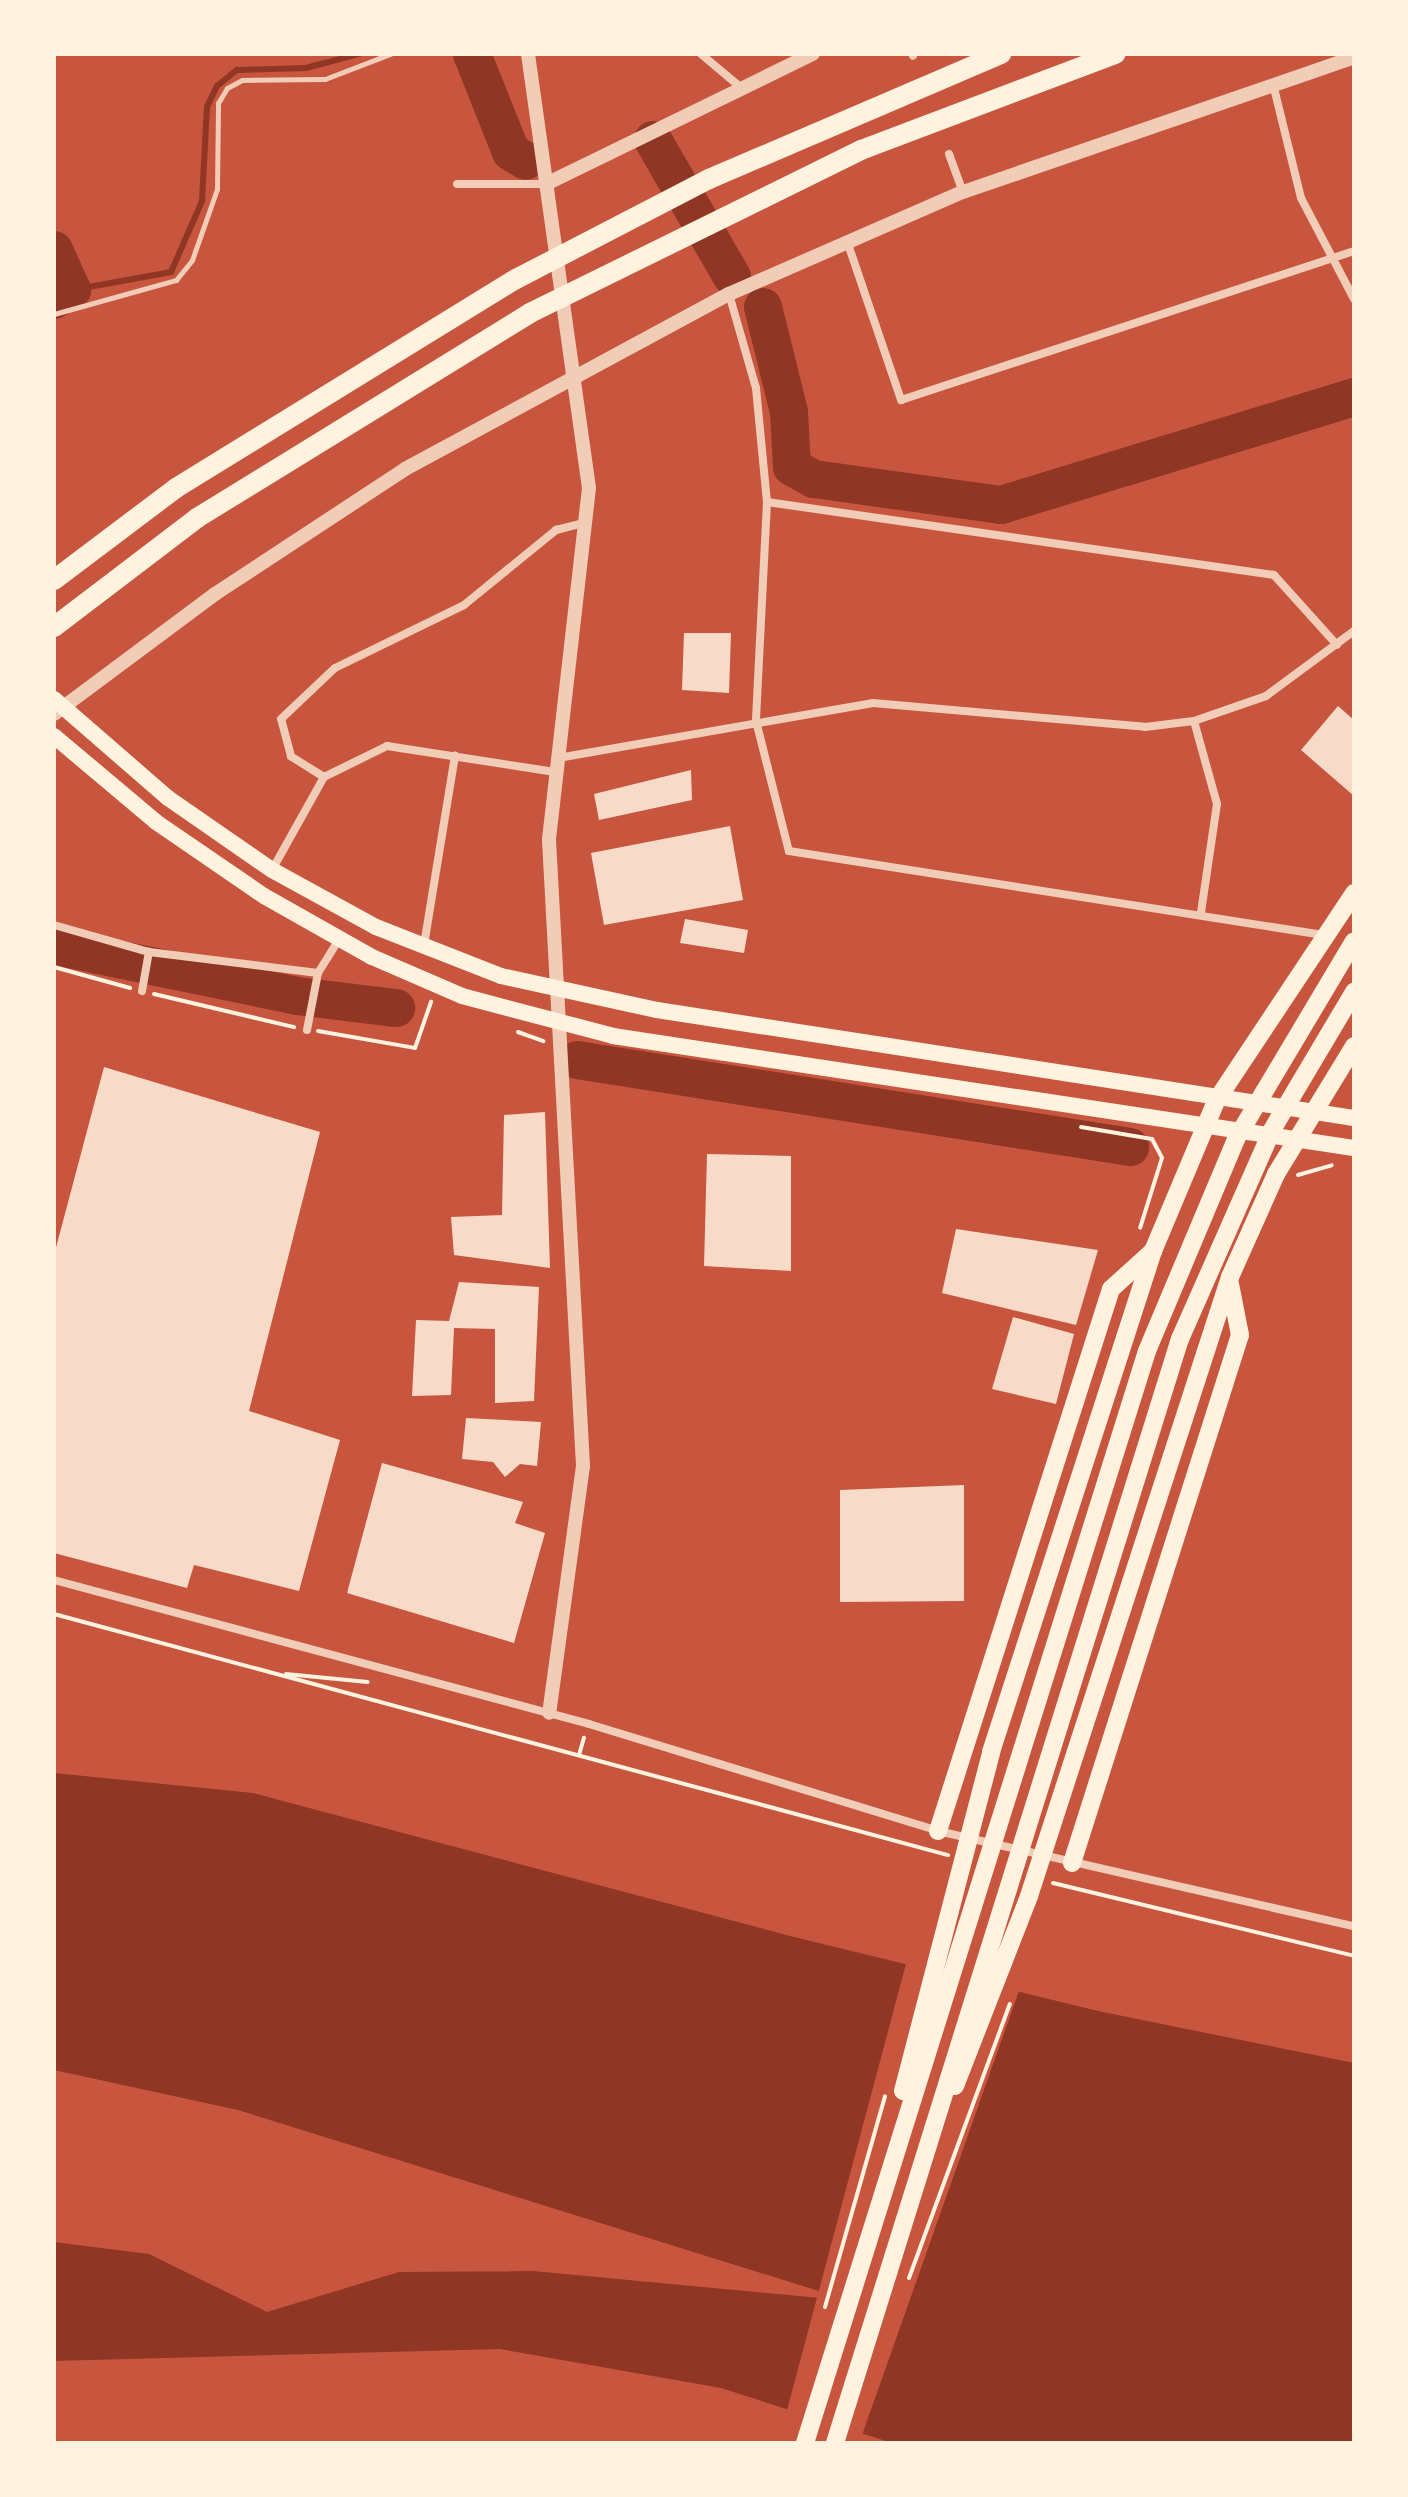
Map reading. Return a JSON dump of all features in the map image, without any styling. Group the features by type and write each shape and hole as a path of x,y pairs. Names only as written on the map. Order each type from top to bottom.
{"highway":[{"path":"54,580 176,488 516,279 709,179 1001,54"},
{"path":"54,627 210,509 530,313 731,210 861,150 1115,54"},
{"path":"881,2196 927,1980 1063,1530 1153,1251 1216,1101 1323,935 1354,893"},
{"path":"805,2443 1163,1307 1236,1139 1353,942"},
{"path":"835,2443 908,2201 1180,1339 1255,1164 1354,992"},
{"path":"908,2201 1029,1896 1230,1277 1297,1141 1354,1046"},
{"path":"938,1831 1079,1380 1111,1289 1126,1271 1153,1251"},
{"path":"1072,1863 1240,1335 1230,1277"}],"main road":[{"path":"57,707 168,798 272,870 424,948 556,993 1216,1101 1354,1118"},
{"path":"54,736 199,852 339,940 462,996 558,1024 1204,1129 1354,1148"}],"street":[{"path":"528,54 574,374 590,521 556,765 549,840 583,1466 549,1713"},
{"path":"701,54 738,85"},
{"path":"457,184 546,184 738,85 813,54"},
{"path":"57,707 315,526 574,374 729,294 963,192 1272,80 1354,57"},
{"path":"1272,80 1301,198 1354,299"},
{"path":"949,154 963,192"},
{"path":"848,244 901,400 1354,251"},
{"path":"729,294 756,388 767,502 756,721 789,851 1201,913 1323,935"},
{"path":"767,502 1274,575 1337,645"},
{"path":"324,777 291,756 281,719 287,708 335,668 464,605 556,530 590,521"},
{"path":"272,870 324,777 387,746 556,765 756,721 873,703 1145,727 1194,721 1266,696 1354,631"},
{"path":"1194,721 1217,804 1201,913"},
{"path":"424,948 455,756"},
{"path":"54,925 148,956 318,973"},
{"path":"307,1030 318,973 339,940"},
{"path":"142,991 148,956"},
{"path":"54,1580 549,1713 938,1831 1354,1926"}],"lane":[{"path":"54,314 176,280 192,260 217,189 218,103 227,88 242,80 325,79 390,54"}],"path":[{"path":"54,967 307,1030 415,1048 429,1004"},
{"path":"1074,1126 1152,1139 1162,1158 1126,1271"},
{"path":"54,1614 951,1856"},
{"path":"279,1674 381,1683"},
{"path":"579,1755 586,1734"},
{"path":"1043,1881 1354,1956"}],"shaded area":[{"path":"54,1773 253,1793 790,1936 1098,2011 1354,2063 1354,2443 892,2443 721,2388 500,2349 54,2361 54,2242 149,2254 267,2312 399,2272 533,2271 851,2301 238,2110 54,2070"}],"pier":[{"path":"907,1960 1020,1988 861,2438 786,2414"}],"building":[{"path":"684,633 731,633 729,693 682,690"},
{"path":"1338,706 1354,720 1354,796 1301,750"},
{"path":"691,770 692,800 599,820 594,794"},
{"path":"730,826 743,900 604,925 591,853"},
{"path":"685,919 748,930 744,953 680,943"},
{"path":"104,1067 320,1132 249,1411 340,1440 299,1591 194,1565 187,1588 54,1553 54,1255"},
{"path":"545,1112 550,1268 454,1255 451,1217 502,1215 504,1115"},
{"path":"707,1154 791,1156 791,1271 704,1266"},
{"path":"956,1229 1098,1250 1076,1325 942,1293"},
{"path":"459,1282 539,1287 534,1401 495,1403 495,1329 454,1328 451,1395 412,1396 416,1320 449,1321"},
{"path":"1013,1317 1074,1334 1056,1404 992,1389"},
{"path":"466,1418 541,1422 537,1466 520,1464 505,1477 493,1462 462,1459"},
{"path":"382,1463 523,1502 515,1523 545,1533 514,1643 347,1593"},
{"path":"964,1485 964,1601 840,1602 840,1490"}],"waterway":[{"path":"72,290 171,272 202,201 207,107 217,86 237,70 306,68 359,54"},
{"path":"472,54 511,152 526,161"},
{"path":"653,140 732,277"},
{"path":"54,250 72,290 54,300"},
{"path":"763,307 789,412 792,467 814,479 1001,505 1354,397"},
{"path":"54,946 297,996 396,1008"},
{"path":"577,1060 1130,1147"}]}
